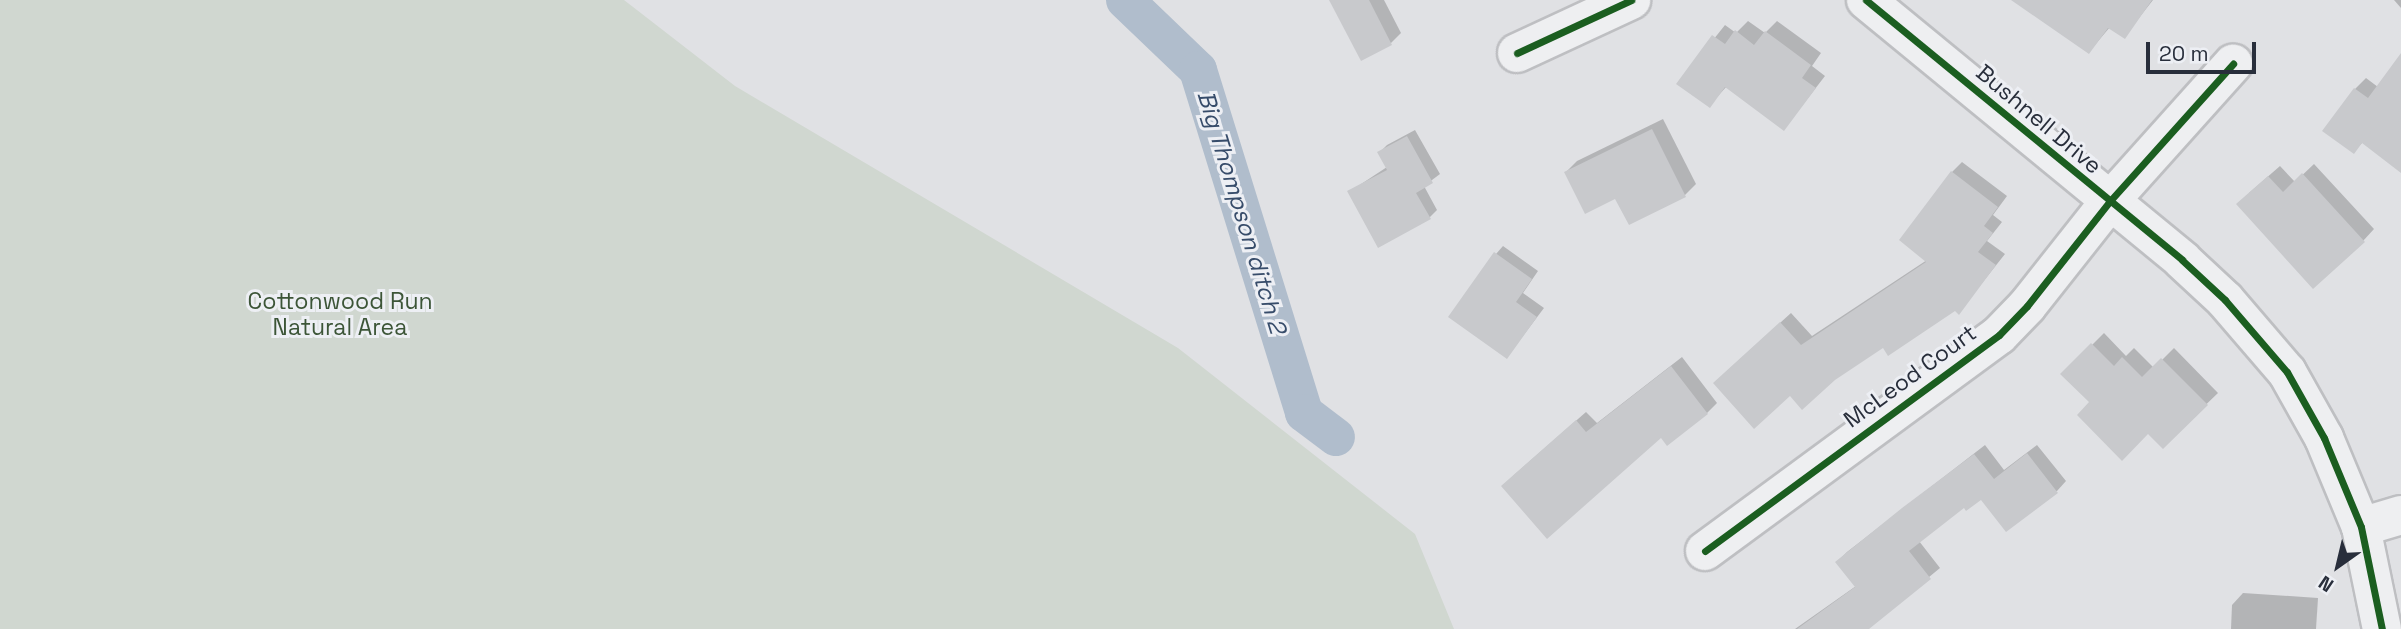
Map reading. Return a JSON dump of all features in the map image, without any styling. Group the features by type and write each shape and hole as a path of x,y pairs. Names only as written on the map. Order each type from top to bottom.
{"street":[{"path":"1517,53 1631,0"},
{"name":"Bushnell Drive","path":"1866,0 2182,260 2225,300 2287,372 2324,438 2361,527 2382,629"},
{"name":"McLeod Court","path":"1704,551 1999,335 2027,306 2109,202 2233,64"},
{"path":"2361,527 2401,515"}],"green space":[{"name":"Cottonwood Run Natural Area","path":"0,0 624,0 735,86 1178,348 1415,534 1454,629 0,629"}],"building":[{"path":"1329,0 1369,0 1392,45 1361,61"},
{"path":"2011,0 2152,0 2125,39 2108,28 2089,54"},
{"path":"1735,30 1754,45 1765,31 1811,65 1802,78 1816,88 1784,131 1725,87 1710,108 1676,84 1712,35 1725,44"},
{"path":"2401,53 2401,173 2362,143 2354,154 2322,131 2354,88 2368,98"},
{"path":"1652,129 1686,197 1629,225 1615,199 1585,214 1564,172"},
{"path":"1407,136 1433,183 1416,193 1431,219 1378,248 1347,191 1387,170 1377,152"},
{"path":"1951,171 1998,207 1984,226 1993,233 1978,252 1996,265 1959,315 1955,311 1888,356 1883,348 1835,380 1802,410 1790,396 1754,429 1713,383 1780,322 1801,345 1926,262 1899,240"},
{"path":"2302,173 2365,242 2313,289 2236,204 2268,176 2283,192"},
{"path":"1494,252 1532,279 1516,302 1537,317 1507,359 1448,317"},
{"path":"2091,343 2114,366 2122,357 2142,377 2161,358 2208,405 2163,449 2148,434 2122,461 2077,415 2089,402 2060,374"},
{"path":"1671,366 1708,414 1667,446 1661,438 1547,539 1501,486 1576,420 1586,432"},
{"path":"2027,453 2058,493 2006,532 1981,500 1966,511 1964,508 1909,551 1931,579 1869,629 1797,629 1855,587 1835,562 1902,508 1974,454 1994,479"}],"waterway":[{"name":"Big Thompson ditch 2","path":"1125,0 1198,70 1304,413 1336,437"}],"cycle path":[{"path":"1517,53 1631,0"},
{"path":"1866,0 2182,260 2225,300 2287,372 2324,438 2361,527 2382,629"},
{"path":"1705,551 1999,335 2027,306 2109,202 2233,64"}]}
